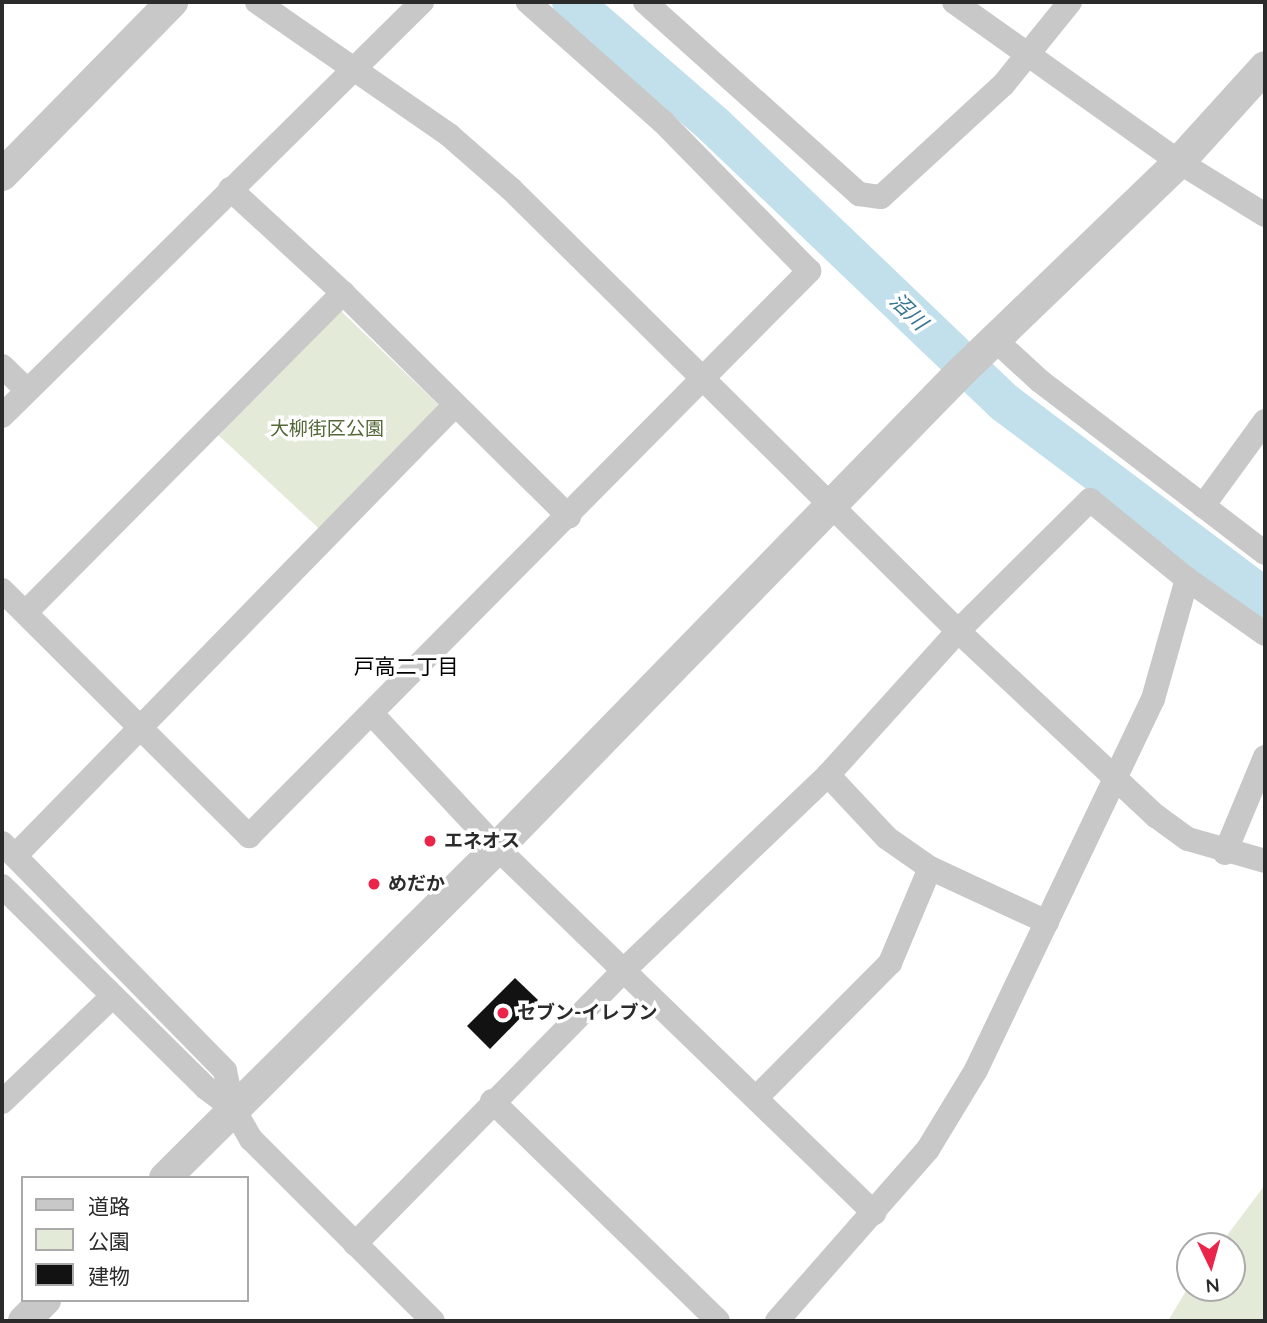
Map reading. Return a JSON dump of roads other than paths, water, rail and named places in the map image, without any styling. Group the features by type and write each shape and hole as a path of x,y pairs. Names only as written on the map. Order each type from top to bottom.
{"street":[{"path":"2,174 172,2"},
{"path":"257,2 355,67 449,135 511,190 958,631 1117,778 1188,839 1225,853 1265,861"},
{"path":"2,416 26,389 422,2"},
{"path":"2,590 248,835 373,715 569,517 700,378 809,271 663,122 527,2"},
{"path":"645,2 859,194 881,197 1003,85 1070,2"},
{"path":"954,2 1030,52 1179,162 1265,215"},
{"path":"167,1176 498,848 959,374 1179,162 1265,67"},
{"path":"230,189 343,293 569,517"},
{"path":"26,612 343,293"},
{"path":"991,343 1265,553"},
{"path":"2,366 26,389"},
{"path":"433,1321 251,1139 233,1108 225,1071 8,849 141,728 455,405"},
{"path":"1203,506 1265,421"},
{"path":"355,1244 492,1101 624,970 828,775 958,631 1090,500 1187,579 1265,634"},
{"path":"777,1321 928,1149 976,1070 1153,699 1187,579"},
{"path":"373,715 498,848 874,1213"},
{"path":"1225,853 1265,757"},
{"path":"828,775 887,838 930,868 1047,922"},
{"path":"757,1097 890,963 930,868"},
{"path":"2,886 206,1088 233,1108"},
{"path":"2,1102 113,996"},
{"path":"492,1101 718,1321"},
{"path":"24,1321 43,1302"}],"waterway":[{"name":"沼川","path":"572,2 715,126 1005,403 1265,598"}],"place":[{"name":"エネオス","path":"430,841"},
{"name":"めだか","path":"374,884"},
{"name":"セブン-イレブン","path":"503,1013"}],"district":[{"name":"戸高二丁目","path":"406,666"}],"park label":[{"name":"大柳街区公園","path":"327,429"}]}
